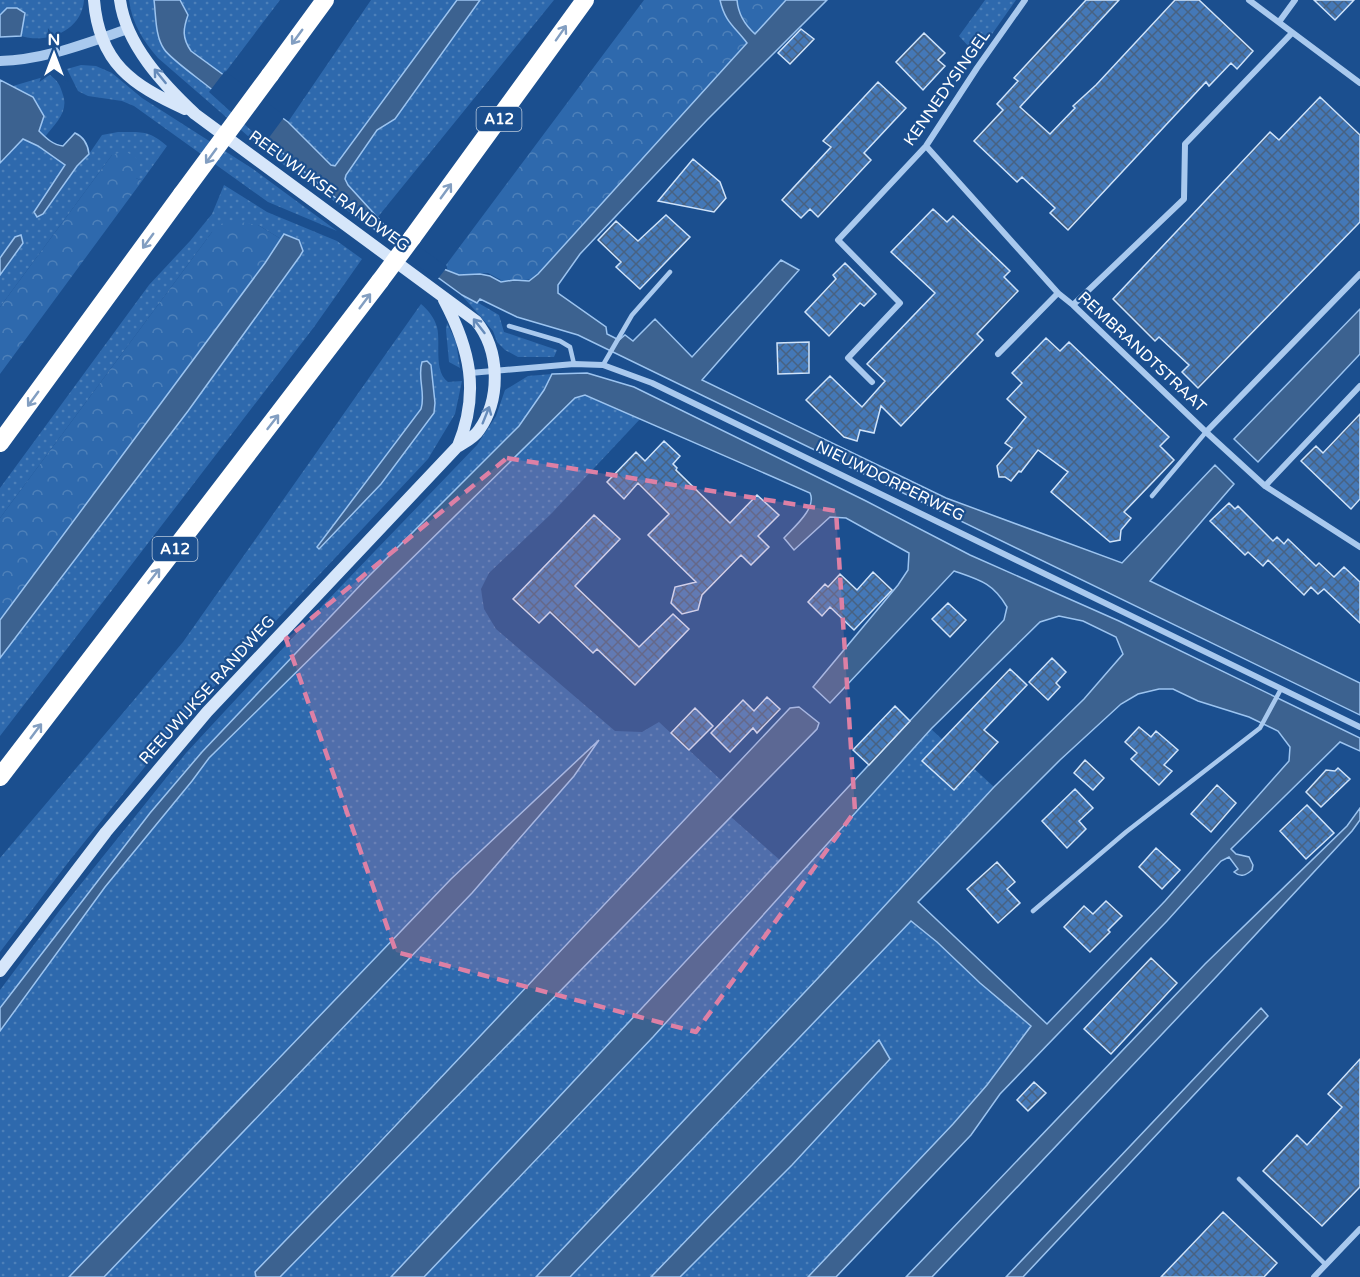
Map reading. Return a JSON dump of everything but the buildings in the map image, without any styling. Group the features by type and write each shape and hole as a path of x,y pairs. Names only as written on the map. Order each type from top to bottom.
{"highway":[{"path":"0,443 325,0"},
{"name":"A12","path":"0,777 380,281 585,0"}],"main road":[{"name":"REEUWIJKSE RANDWEG","path":"94,0 98,26 116,64 148,92 195,114"},
{"name":"REEUWIJKSE RANDWEG","path":"0,971 105,832 207,712 457,447 476,434 485,420 494,391 494,371 490,348 482,330 471,316 195,114 156,73 136,45 128,29 120,0"},
{"name":"REEUWIJKSE RANDWEG","path":"442,296 462,337 470,373 467,416 457,447"}],"street":[{"name":"KENNEDYSINGEL","path":"872,382 848,358 900,303 838,240 926,146 1025,0"},
{"path":"1249,0 1360,83"},
{"path":"1279,22 1295,0"},
{"path":"0,62 38,58 128,29"},
{"path":"1073,305 1184,199 1185,144 1292,33"},
{"name":"REMBRANDTSTRAAT","path":"926,146 1058,293 1206,432 1265,486 1360,547"},
{"path":"1206,432 1360,274"},
{"name":"REMBRANDTSTRAAT","path":"998,354 1058,293"},
{"name":"NIEUWDORPERWEG","path":"470,373 605,362 1360,727"},
{"path":"1265,486 1360,386"},
{"path":"1314,1277 1360,1228"}],"lane":[{"path":"605,362 632,315 670,272"},
{"path":"509,326 565,344 570,348 574,364"},
{"name":"REMBRANDTSTRAAT","path":"1152,496 1206,432"},
{"path":"1033,911 1126,832 1260,728 1281,688"},
{"path":"1239,1179 1326,1265"}],"highlighted area":[{"path":"507,458 836,511 855,811 696,1032 396,952 286,639"}],"green space":[{"path":"0,0 84,0 77,20 62,33 31,38 21,36 25,13 7,8 0,15"},
{"path":"129,0 154,0 159,38 164,49 274,147 373,229 270,155 158,58 139,31"},
{"path":"180,0 280,0 224,74 193,53 185,41"},
{"path":"371,0 457,0 337,165 334,166 288,122"},
{"path":"480,0 554,0 377,218 348,185 346,175 377,130 395,119"},
{"path":"644,0 720,0 727,18 747,43 535,277 527,280 500,282 501,280 488,273 459,275 448,271 446,265"},
{"path":"737,0 786,0 755,34 743,18"},
{"path":"985,0 1016,0 980,51 972,50 959,36"},
{"path":"81,65 96,66 112,73 142,98 253,169 337,231 268,202 134,106 122,101 88,96 78,91 67,69"},
{"path":"50,75 60,86 64,107 60,118 45,137 39,131 44,116 13,86"},
{"path":"118,132 145,133 167,146 142,181 112,155 0,307 0,275 23,243 15,237 0,258 0,163 23,138 65,165 34,212 89,154 102,135"},
{"path":"125,151 141,161 136,178 142,181 0,374 0,307 112,155"},
{"path":"224,185 267,212 337,241 362,259 314,327 0,736 0,658 188,411 302,254 284,234 281,239 258,225 212,232 0,518 0,488 149,285 212,214"},
{"path":"229,220 258,225 281,239 0,620 0,518 212,232 217,226"},
{"path":"458,291 499,315 504,332 557,350 554,357 518,357 505,350 497,342 493,331"},
{"path":"421,304 437,327 439,364 443,377 448,382 462,381 455,414 428,459 181,722 70,860 0,952 0,858 183,642"},
{"path":"447,323 456,342 460,368 449,362"},
{"path":"552,374 544,390 519,426 369,576 202,752 150,813 0,1008 0,990 60,910 186,753 323,605 477,445 496,416 505,390 528,376"},
{"path":"585,395 641,418 551,514 489,573 481,589 484,609 496,629 615,731 642,732 659,722 722,781 255,1272 256,1277 104,1277 472,893 574,776 596,743 451,879 69,1277 0,1277 0,1031 105,887 209,758 576,398"},
{"path":"931,729 994,787 819,977 536,1277 424,1277 653,1037"},
{"path":"731,817 781,861 391,1277 280,1277"},
{"path":"911,921 1031,1026 987,1085 953,1124 808,1277 680,1277 792,1165 889,1059 879,1040 651,1277 570,1277"}],"shaded area":[{"path":"154,0 180,0 188,15 184,33 191,51 288,122 331,165 335,166 457,0 480,0 395,119 377,130 345,179 389,230 441,268 459,275 490,276 501,282 529,281 538,274 747,43 727,19 720,0 737,0 743,18 755,34 786,0 827,0 707,120 580,254 558,285 558,293 606,327 607,334 619,340 625,335 633,341 655,319 692,357 781,260 799,270 702,380 946,498 1122,563 1215,465 1234,484 1150,581 1360,683 1360,715 578,335 517,317 480,299 477,303 462,295 336,198 168,54 159,38"},
{"path":"7,8 17,8 25,13 21,36 0,37 0,15"},
{"path":"0,80 33,97 44,116 39,131 50,141 63,146 75,133 88,147 89,154 77,166 43,214 37,217 34,212 65,165 38,146 23,139 0,163"},
{"path":"284,234 299,240 303,251 300,256 188,411 0,658 0,620 265,263"},
{"path":"21,235 23,243 0,275 0,258 15,237"},
{"path":"1360,309 1360,354 1258,462 1234,439"},
{"path":"427,361 431,365 434,413 381,484 319,549 317,547 421,409 423,397 420,374 422,362"},
{"path":"587,373 634,387 970,555 1119,621 1360,738 1360,751 1340,742 1231,849 1236,854 1249,857 1253,865 1252,870 1239,875 1234,872 1238,869 1229,857 1221,861 1167,921 1000,1094 971,1135 836,1277 808,1277 953,1124 987,1085 1031,1026 911,921 570,1277 536,1277 819,977 994,787 1084,699 1123,654 1116,637 1083,621 1059,616 1040,622 931,729 653,1037 424,1277 391,1277 1004,620 1007,607 991,587 954,571 830,703 813,687 898,585 908,570 909,553 846,518 830,517 794,550 784,538 807,511 811,499 810,493 585,395 575,398 209,758 105,887 0,1031 0,1008 150,813 202,752 369,576 519,426 544,390 552,374","holes":["1159,689 1173,689 1198,701 1249,717 1278,731 1290,747 1289,761 1165,901 1047,1024 918,902 1060,760 1121,704 1138,694"]},
{"path":"799,707 819,723 817,729 280,1277 256,1277 255,1272 790,708"},
{"path":"599,740 574,776 472,893 104,1277 69,1277 451,879"},
{"path":"1360,808 1360,820 1352,831 932,1277 906,1277 1205,964 1347,826"},
{"path":"1261,1008 1268,1016 1023,1277 1006,1277"},
{"path":"879,1040 890,1059 792,1165 680,1277 651,1277"}],"pier":[{"path":"225,71 285,116 265,143 209,92"},
{"path":"386,222 447,267 437,280 376,235"}]}
